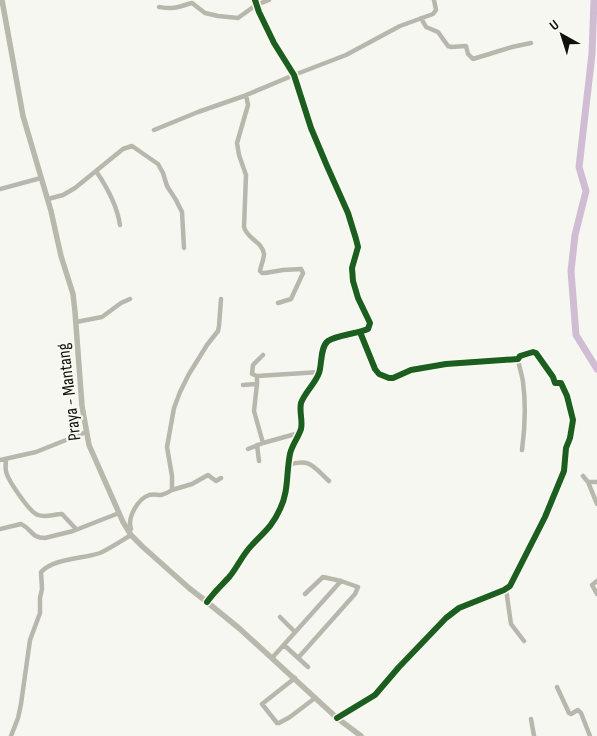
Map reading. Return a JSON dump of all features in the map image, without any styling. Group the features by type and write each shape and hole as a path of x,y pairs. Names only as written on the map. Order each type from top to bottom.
{"main road":[{"name":"Praya - Mantang","path":"2,0 23,116 48,199 61,256 73,294 82,406 86,432 89,445 119,514 130,533 156,560 240,629 337,718 361,736"}],"street":[{"path":"159,7 177,8 192,3 205,13 238,18 256,2 268,0"},
{"path":"154,130 346,55 400,26 435,12 434,0"},
{"path":"207,602 251,546 273,522 285,497 291,449 301,429 300,410 302,401 320,372 326,342 368,329 370,324 358,298 353,281 352,268 358,247 348,213 311,128 294,75 274,43 256,2"},
{"path":"421,18 426,27 438,32 448,46 466,46 468,54 473,59 531,43"},
{"path":"246,95 248,106 237,143 246,175 245,232 259,243 261,247 264,256 260,270 262,273 301,269 303,274 291,299 278,304"},
{"path":"48,199 69,192 123,148 130,146 158,164 163,173 181,210 184,248"},
{"path":"96,171 108,189 120,225"},
{"path":"0,189 41,178"},
{"path":"76,322 102,318 121,303 130,299"},
{"path":"172,490 172,476 167,447 174,408 189,374 218,331 221,299"},
{"path":"337,718 375,696 398,667 454,612 462,606 506,589 512,583 545,517 564,471 566,448 570,440 573,422 567,396 561,383 555,383 538,354 533,352 520,356 518,359 446,364 411,370 389,378 379,374 375,369 360,332"},
{"path":"263,355 253,366 252,374 257,376 320,372"},
{"path":"518,359 524,398 525,423 522,450"},
{"path":"257,376 254,412 263,443"},
{"path":"243,384 257,384"},
{"path":"3,460 36,452 86,432"},
{"path":"248,449 299,433"},
{"path":"257,445 259,461"},
{"path":"0,452 10,480 19,495 35,513 40,516 62,514 76,529"},
{"path":"288,465 299,462 311,464 329,481"},
{"path":"11,736 18,718 30,640 40,613 41,572 68,560 87,556 114,546 130,533 129,523 131,515 142,500 150,495 162,494 192,484 208,475 216,481 221,478"},
{"path":"583,476 588,482 596,502"},
{"path":"588,482 597,482"},
{"path":"0,529 22,524 34,536 42,538 76,529 119,514"},
{"path":"298,658 357,591 358,587 323,577 305,594"},
{"path":"272,658 341,581"},
{"path":"597,581 592,585 597,594"},
{"path":"506,589 511,624 524,641"},
{"path":"280,618 295,632"},
{"path":"284,645 308,667"},
{"path":"295,678 262,704 277,723 315,698"},
{"path":"557,687 569,713 571,714 578,710 581,713 590,736"},
{"path":"531,719 534,736"}],"waterway":[{"path":"594,0 592,54 579,167 586,191 575,235 571,271 576,335 597,369"}],"cycle path":[{"path":"207,602 230,576 249,549 271,525 280,509 286,489 290,454 301,429 301,403 319,373 325,344 336,337 368,329 370,323 358,298 353,281 352,268 358,247 348,213 311,128 294,75 274,43 255,0"},
{"path":"337,718 375,695 446,618 459,608 510,586 545,517 564,471 566,448 573,420 567,396 561,383 555,383 553,377 536,353 533,352 520,356 518,359 446,364 411,370 389,378 379,374 375,369 360,332"}]}
